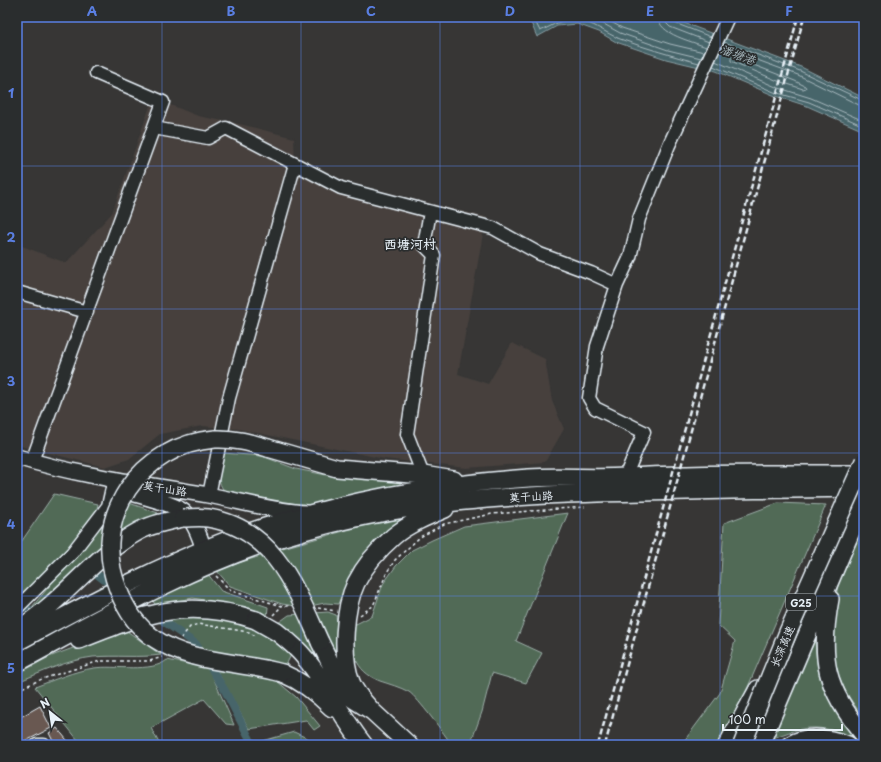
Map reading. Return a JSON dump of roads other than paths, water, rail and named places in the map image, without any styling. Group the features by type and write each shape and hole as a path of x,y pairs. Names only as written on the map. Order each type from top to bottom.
{"highway":[{"path":"364,745 331,707 310,689 292,677 260,666 200,658 176,650 154,638 139,625 128,610 115,582 110,562 110,536 115,512 128,487 138,474 151,462 180,447 215,439 248,442 337,468 423,475 474,484"},
{"name":"长深高速","path":"742,745 788,632 864,461"},
{"name":"莫干山路","path":"117,617 146,593 206,558 265,527 382,497 530,478 625,477 652,475 864,474"},
{"name":"莫干山路","path":"17,642 92,601 129,584 206,558 283,537 357,517 416,506 533,495 864,488"},
{"path":"409,745 372,711 356,692 348,672 345,642 350,602 356,583 373,556 395,535 425,517 464,501"},
{"name":"长深高速","path":"760,745 864,501"},
{"path":"24,626 55,603 121,543 140,531 161,522 176,519 207,518 240,528 260,541 275,556 292,582 344,691 353,699 372,711"},
{"path":"835,568 824,627 826,665 838,701 864,735"},
{"path":"17,664 117,617 175,609 223,611 256,620 277,632 300,650 348,725"},
{"path":"727,745 788,632"},
{"path":"790,745 814,737 837,741 848,745"}],"main road":[{"name":"莫干山路","path":"17,457 105,478 209,495 290,512 313,514"},
{"name":"莫干山路","path":"17,463 177,507 186,514 199,535 206,558"}],"street":[{"path":"625,477 644,432 595,408 589,398 597,346 617,285 630,257 639,219 669,145 728,17"},
{"path":"32,461 163,102 96,73"},
{"path":"154,128 208,138 226,128 341,188 493,228 540,254 591,273 617,285"},
{"path":"209,495 229,398 295,164"},
{"path":"423,475 407,434 434,255 424,245 430,212"},
{"path":"17,292 87,312"},
{"path":"17,608 29,598 72,553 108,506 112,488"},
{"path":"38,745 44,745"}],"water":[{"name":"潘塘港","path":"527,17 668,17 801,67 864,98 864,131 807,106 773,95 716,71 666,59 616,42 599,32 577,24 557,26 537,37 529,18"}],"waterway":[{"path":"89,568 116,589"},
{"path":"133,600 196,644 224,689 253,745"},
{"path":"17,604 35,612 40,608"}],"railway":[{"path":"598,745 798,17"},
{"path":"605,745 804,17"}],"district":[{"name":"西塘河村","path":"410,243"}]}
